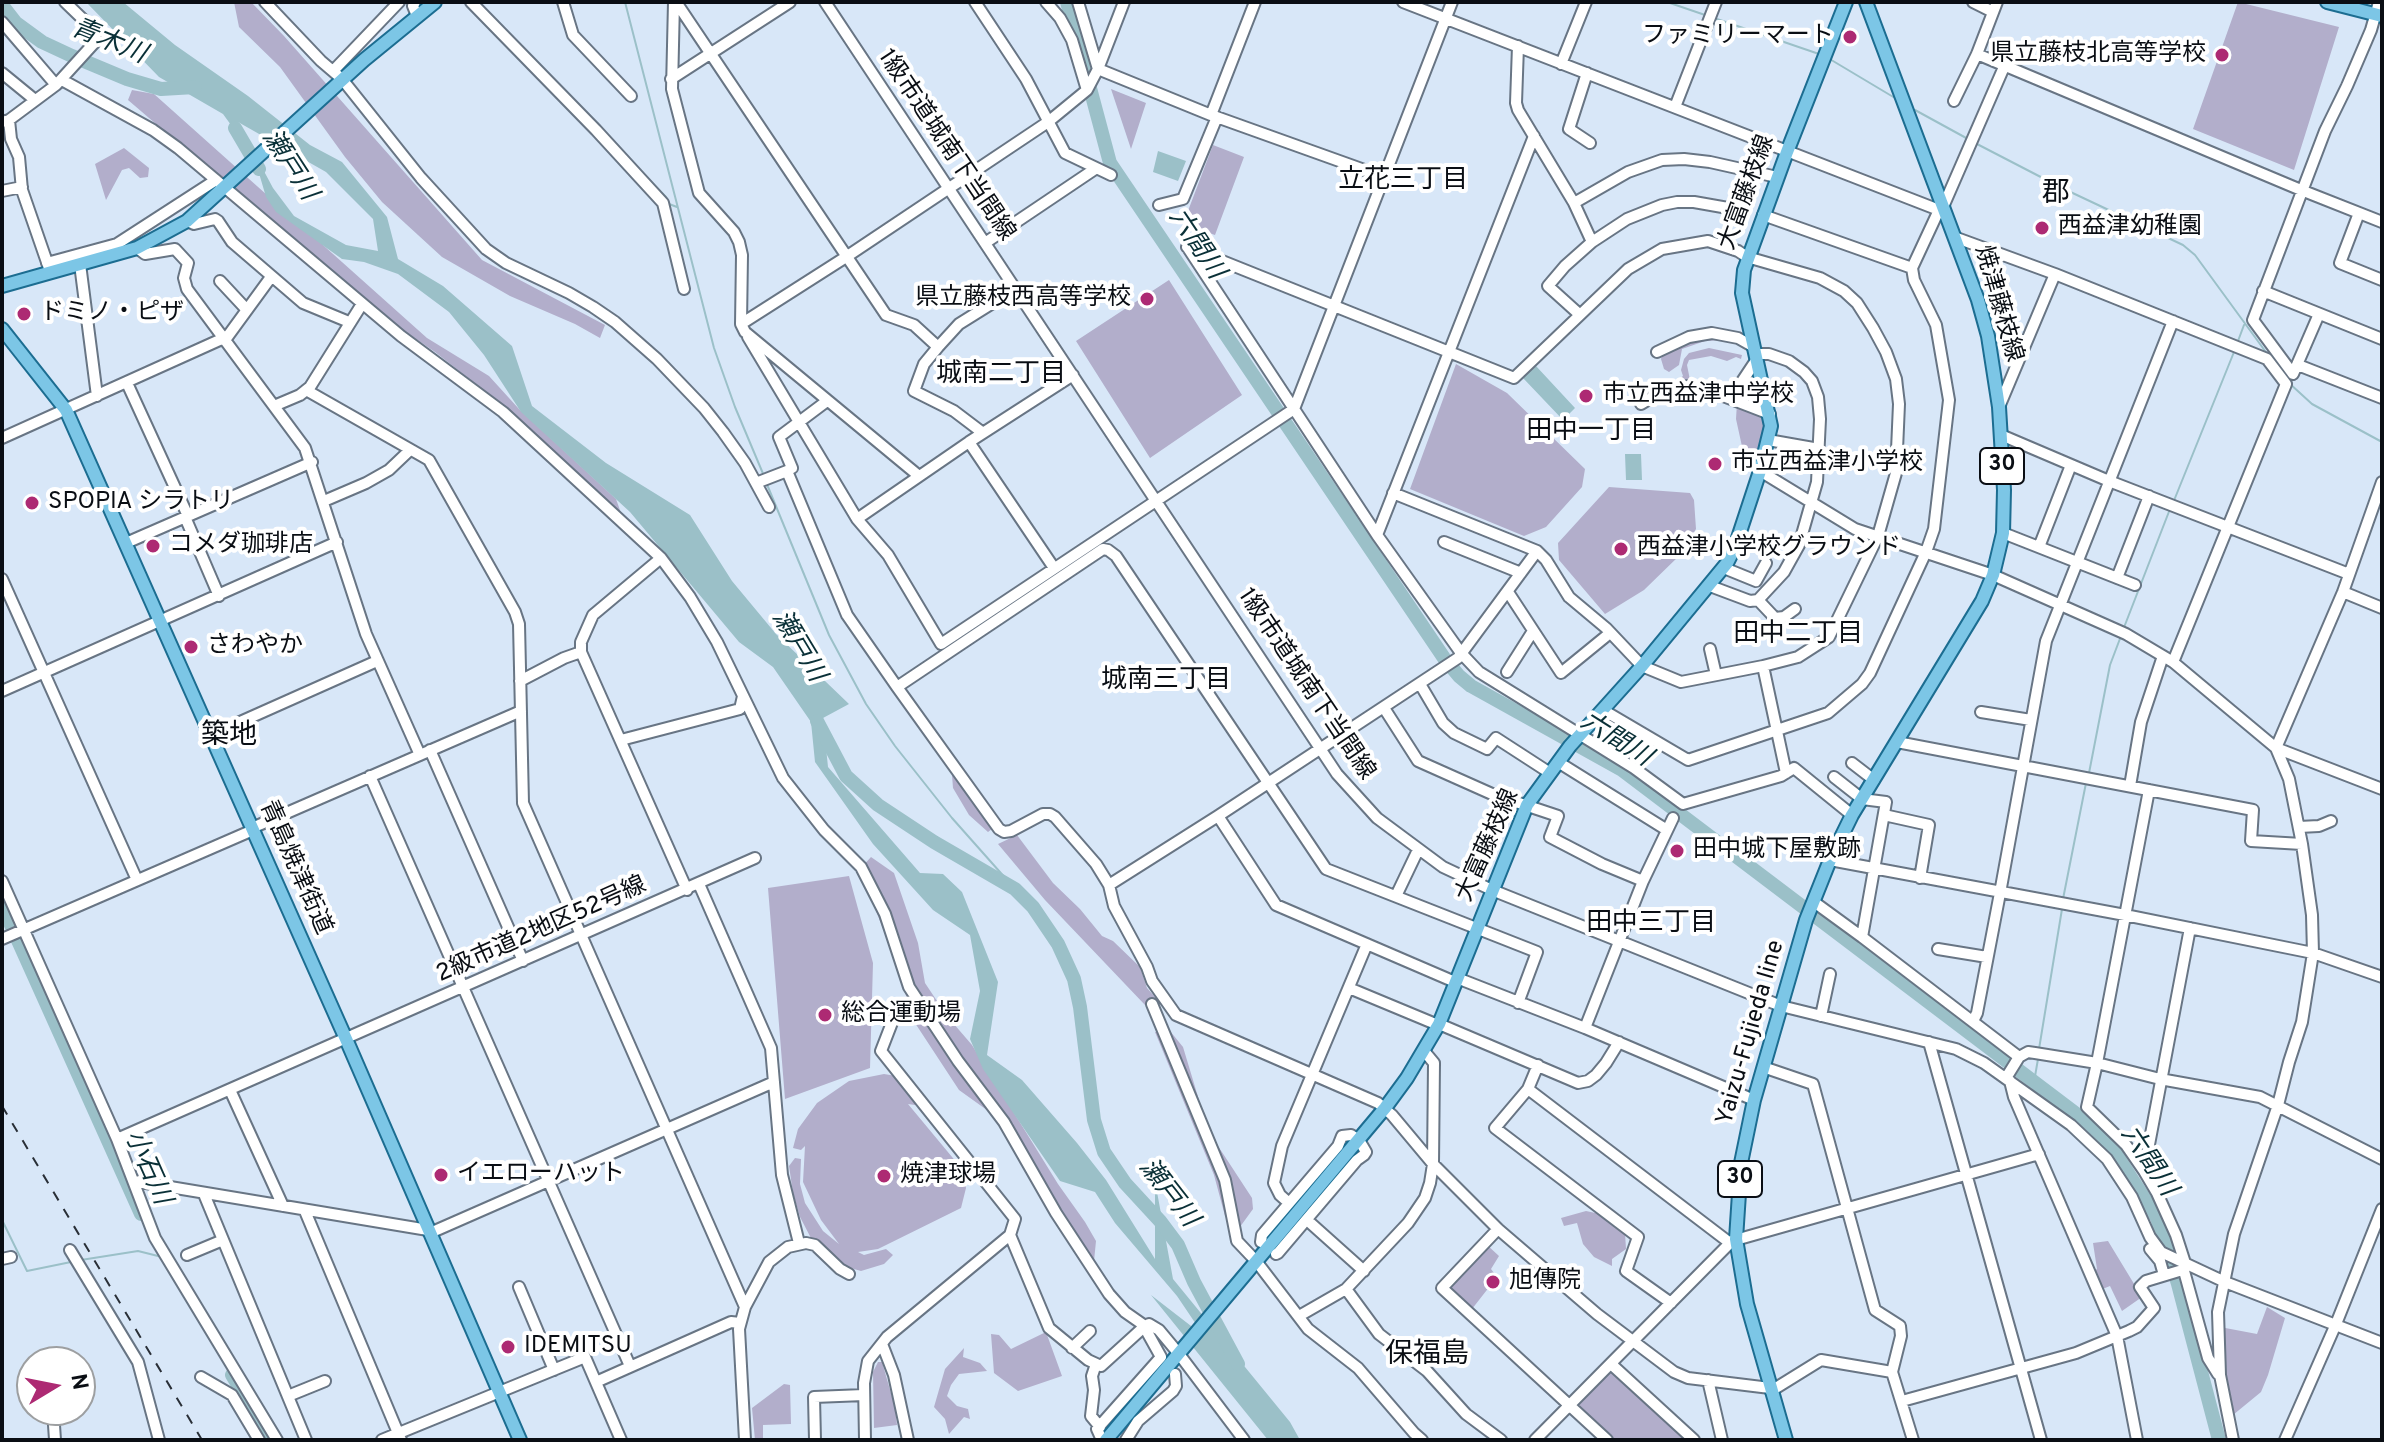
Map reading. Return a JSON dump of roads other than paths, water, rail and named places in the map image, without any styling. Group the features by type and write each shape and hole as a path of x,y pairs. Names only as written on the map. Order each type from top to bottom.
{"main road":[{"path":"2,286 49,268 80,264 137,248 187,221 338,75 435,2"},
{"name":"大富藤枝線","path":"1106,1440 1385,1108 1424,1051 1438,1024 1527,805 1576,740 1710,586 1735,547 1771,426 1742,293 1747,257 1846,2"},
{"name":"焼津藤枝線","path":"1806,920 1852,815 1982,601 1993,575 2003,533 1999,407 1988,336 1866,2"},
{"path":"2327,2 2378,11"},
{"name":"青島焼津街道","path":"2,329 66,410 346,1039 520,1440"},
{"name":"Yaizu-Fujieda line","path":"1786,1440 1747,1304 1733,1241 1741,1163 1754,1100 1806,920"}],"street":[{"path":"65,2 94,30 96,41 59,82 5,121 19,157 22,187 49,268 117,244 222,185"},
{"path":"265,2 338,75 421,178 486,249 506,263 569,293 615,322 657,359 704,408 745,463 769,507"},
{"path":"338,75 399,2"},
{"path":"415,2 413,6 417,16"},
{"path":"471,2 663,203 684,289"},
{"path":"563,2 573,35 631,96"},
{"path":"675,2 886,315 914,325 938,347"},
{"path":"675,2 671,79 682,134 699,193 734,232 739,242 743,328 857,519 888,555 941,644 1293,409 1452,2"},
{"path":"671,79 790,2"},
{"name":"1級市道城南下当間線","path":"825,2 1337,774 1377,818 1452,872 1781,1006 1956,1049 2012,1070 2107,1159 2132,1197 2161,1252 2176,1268 2225,1282 2382,1343"},
{"path":"975,2 1026,79 1065,153 1111,175"},
{"path":"1046,2 1060,18 1072,40 1087,90"},
{"path":"1078,2 1098,69"},
{"path":"743,328 1048,122 1087,90 1124,2"},
{"path":"1159,205 1183,199 1255,2"},
{"path":"1403,2 1787,152 1941,208"},
{"path":"1561,64 1586,2"},
{"path":"1675,107 1716,2"},
{"path":"1954,101 1995,7 1973,2"},
{"path":"2130,786 2141,722 2286,384 2253,320 2301,190 2378,11"},
{"path":"2,22 59,82 153,130 401,336 503,412 661,558 690,597 717,642 783,778 824,830 861,867 885,914 909,987 958,1061 1004,1122 1056,1213 1109,1294 1125,1312 1145,1326 1154,1326 1181,1352 1244,1440"},
{"path":"1518,46 1516,103 1574,203 1592,242"},
{"path":"1977,54 2382,222"},
{"path":"1603,710 1688,760 1828,713 1862,684 1870,673 1934,529 1949,400 1936,325 1914,280 1912,268 2004,67"},
{"path":"1098,69 1214,116 1384,177"},
{"path":"2,73 35,100"},
{"path":"1587,73 1569,129 1590,143"},
{"path":"1377,535 1534,136"},
{"path":"1574,203 1628,172 1662,160 1710,162 1777,177"},
{"path":"985,243 1095,169"},
{"path":"2,191 22,187"},
{"path":"1579,314 1548,286 1592,242 1627,219 1662,205 1694,202 1728,208"},
{"path":"2359,213 2340,263 2382,280"},
{"path":"1763,215 1912,268"},
{"path":"187,221 194,224 215,219 232,242 271,277 313,309 349,322"},
{"path":"1954,237 2243,349 2271,354 2293,374 2319,314"},
{"path":"1393,493 1537,551 1569,597 1642,666 1681,682 1798,657 1829,637 1878,536 1896,473 1899,404 1896,379 1886,352 1857,303 1844,291 1820,278 1747,257 1708,241 1662,249 1628,269 1514,378 1187,247 1456,659 1576,740 1634,768 1683,804 1781,776 1794,768 1852,815"},
{"path":"137,248 145,254 175,249 188,263 184,278 187,289 305,448 377,661 425,752 523,961"},
{"path":"80,264 97,396"},
{"path":"1999,407 2055,274"},
{"path":"2,438 225,339 271,277"},
{"path":"220,281 247,310"},
{"path":"983,433 954,411 914,391 924,364 959,324 1015,289"},
{"path":"2263,291 2382,339"},
{"path":"274,406 306,390 362,304"},
{"path":"1973,1021 1977,1013 2046,641 2173,321"},
{"path":"743,328 919,476"},
{"path":"1657,352 1689,337 1712,333 1738,338 1756,353 1789,361 1804,372 1812,381 1818,397 1817,482 1799,545 1784,572 1758,600 1750,601 1710,586"},
{"path":"1731,398 1756,353"},
{"path":"2298,365 2382,398"},
{"path":"857,519 1073,375"},
{"path":"127,383 219,596"},
{"path":"1641,404 1666,389 1679,386 1705,389 1770,414"},
{"path":"306,390 429,460 515,612 519,624 523,803 745,1307"},
{"path":"756,483 792,468 779,437 827,401"},
{"path":"2001,435 2109,481 2349,574"},
{"path":"1768,440 1819,449"},
{"path":"969,442 1054,568"},
{"path":"324,501 389,470 410,450"},
{"path":"126,543 312,462"},
{"path":"2039,547 2071,465"},
{"path":"787,471 847,615 897,687 999,829 1011,831 1043,814 1050,814 1096,864 1109,885 1114,906 1152,981 1176,1015 1313,1073 1385,1108 1433,1164 1498,1229 1555,1280 1674,1372 1688,1378 1771,1389 1821,1360 1892,1372"},
{"path":"1760,471 1855,529 1993,575 2126,634 2168,659 2276,748 2382,789"},
{"path":"2276,748 2343,592 2382,482"},
{"path":"2117,578 2149,496"},
{"path":"2003,533 2135,585"},
{"path":"2,691 337,542"},
{"path":"1444,542 1521,573"},
{"path":"897,687 1103,549 1116,556 1326,869 1537,952 1518,1003"},
{"path":"1109,885 1456,659 1537,551"},
{"path":"661,558 593,615 581,642 581,652 687,890"},
{"path":"1724,568 1756,581 1766,563"},
{"path":"2,579 137,880"},
{"path":"1508,592 1561,673 1610,633"},
{"path":"2343,592 2382,608"},
{"path":"1758,600 1775,618 1784,617 1795,609"},
{"path":"1507,672 1533,631"},
{"path":"1710,649 1716,675"},
{"path":"520,681 581,652"},
{"path":"211,735 377,661"},
{"path":"1763,666 1786,773"},
{"path":"1420,684 1443,723 1454,733 1487,749 1496,738 1667,830"},
{"path":"740,709 743,696"},
{"path":"1384,708 1418,761 1492,794 1558,816 1550,837 1643,881"},
{"path":"621,740 740,709"},
{"path":"740,709 758,727"},
{"path":"2,939 521,711"},
{"path":"1981,712 2031,720"},
{"path":"1897,742 2253,810 2251,841 2302,844"},
{"path":"2233,1440 2220,1375 2218,1312 2234,1234 2278,1105 2302,1022 2313,953 2312,915 2299,827 2286,767 2276,748"},
{"path":"1852,763 1874,780"},
{"path":"370,776 630,1366"},
{"path":"1834,777 1862,799 1886,802 1862,937"},
{"path":"2149,790 2087,1107 2126,1145 2157,1193 2176,1235 2176,1268"},
{"path":"1884,815 1929,825 1920,878"},
{"path":"1218,816 1276,905 1456,980 1585,1028 1754,1100"},
{"path":"1585,1028 1643,881 1673,818"},
{"path":"2299,827 2319,826 2331,821"},
{"path":"1396,896 1418,850"},
{"name":"2級市道2地区52号線","path":"117,1139 755,858"},
{"path":"1830,860 2313,953 2382,977"},
{"path":"2,881 117,1139 155,1238 277,1440"},
{"path":"699,884 771,1048 782,1175 799,1243"},
{"path":"1813,903 1973,1021 2012,1070 2014,1097 2117,1336 2137,1440"},
{"path":"2144,1171 2190,928"},
{"path":"1289,1203 1276,1189 1275,1173 1282,1146 1367,944"},
{"path":"1938,949 1987,957"},
{"path":"1821,1016 1830,974"},
{"path":"1349,988 1578,1083 1596,1075 1619,1042"},
{"path":"1152,1004 1225,1180 1237,1241 1308,1329 1358,1368 1422,1440"},
{"path":"865,1440 864,1395 868,1361 882,1344 1010,1235 1015,1219 881,1051 893,1020"},
{"path":"1929,1042 2041,1440"},
{"path":"1299,1316 1346,1289 1408,1223 1425,1198 1433,1164 1434,1063 1424,1051"},
{"path":"2012,1070 2028,1052 2038,1053 2260,1097 2382,1159"},
{"path":"1538,1065 1528,1089 1495,1128 1638,1237 1626,1271 1671,1303"},
{"path":"1763,1067 1813,1084 1875,1310 1900,1326 1901,1336 1892,1372 1913,1440"},
{"path":"134,1181 429,1232 774,1082"},
{"path":"1528,1089 1733,1241"},
{"path":"230,1090 283,1206"},
{"path":"1261,1242 1262,1235 1338,1146 1342,1136 1351,1135 1359,1140 1366,1152 1364,1155 1276,1254"},
{"path":"1535,1440 1733,1241 2039,1154"},
{"path":"204,1194 306,1440"},
{"path":"2285,1440 2382,1209"},
{"path":"305,1211 400,1437"},
{"path":"1307,1220 1364,1271"},
{"path":"1498,1229 1442,1288 1607,1440"},
{"path":"2148,1231 2144,1236 2145,1242 2160,1261 2184,1271 2208,1358 2220,1375"},
{"path":"1010,1235 1045,1322 1072,1348 1101,1366 1145,1326"},
{"path":"187,1255 223,1240"},
{"path":"745,1440 740,1323 769,1262 788,1247 799,1243 815,1245 849,1274"},
{"path":"70,1250 138,1362 159,1440"},
{"path":"1902,1401 2076,1353 2137,1327 2154,1308 2140,1287 2146,1281 2176,1268"},
{"path":"519,1287 554,1370"},
{"path":"1346,1289 1379,1334 1427,1371 1466,1414 1501,1440"},
{"path":"596,1382 731,1322 740,1323"},
{"path":"1106,1440 1097,1429 1161,1357 1145,1326"},
{"path":"1072,1348 1090,1331"},
{"path":"882,1344 894,1375 908,1440"},
{"path":"382,1440 400,1437 585,1357 621,1440"},
{"path":"1096,1364 1092,1376 1091,1416 1100,1427"},
{"path":"1611,1364 1694,1440"},
{"path":"1126,1440 1138,1421 1173,1391 1175,1374"},
{"path":"201,1377 232,1395 259,1440"},
{"path":"1708,1380 1722,1440"},
{"path":"288,1396 325,1381"},
{"path":"815,1440 814,1397 864,1395"}],"waterway":[{"path":"478,2 525,50"},
{"path":"625,2 714,348 764,476"},
{"name":"六間川","path":"1067,2 1110,163 1444,658 1471,686 1622,770 2091,1125 2110,1145 2157,1218 2178,1284 2219,1440"},
{"path":"1667,2 1708,16"},
{"name":"青木川","path":"2,5 16,23 42,42 72,56 127,79 161,89 195,87"},
{"path":"1714,18 1819,54"},
{"path":"1828,58 1895,98"},
{"path":"1915,110 1968,139"},
{"name":"瀬戸川","path":"235,128 259,169"},
{"path":"1977,144 2183,245 2195,255 2268,355"},
{"path":"623,153 666,197 669,204 677,207"},
{"path":"2238,341 2244,325"},
{"path":"2173,503 2234,352"},
{"path":"2289,383 2312,404 2382,442"},
{"path":"766,482 829,635 866,704 952,818 1015,889"},
{"path":"2123,630 2170,509"},
{"path":"2089,773 2110,665 2121,636"},
{"name":"瀬戸川","path":"817,721 846,776 878,805 1015,889 1033,907 1058,944 1074,979 1094,1120 1104,1152 1125,1183 1178,1245 1238,1364"},
{"path":"2063,899 2086,783"},
{"name":"小石川","path":"2,905 141,1214"},
{"path":"2039,1049 2062,909"},
{"path":"2034,1082 2038,1059"},
{"path":"2,1220 27,1271 71,1262"},
{"path":"81,1260 138,1251 162,1257"},
{"name":"小石川","path":"232,1375 271,1440"}],"railway":[{"path":"2,1106 202,1440"}],"place":[{"name":"ファミリーマート","path":"1850,37"},
{"name":"県立藤枝北高等学校","path":"2222,55"},
{"name":"西益津幼稚園","path":"2042,228"},
{"name":"県立藤枝西高等学校","path":"1147,299"},
{"name":"ドミノ・ピザ","path":"24,314"},
{"name":"市立西益津中学校","path":"1586,396"},
{"name":"市立西益津小学校","path":"1715,464"},
{"name":"SPOPIA シラトリ","path":"32,503"},
{"name":"コメダ珈琲店","path":"153,546"},
{"name":"西益津小学校グラウンド","path":"1621,549"},
{"name":"さわやか","path":"191,647"},
{"name":"田中城下屋敷跡","path":"1677,851"},
{"name":"総合運動場","path":"825,1015"},
{"name":"イエローハット","path":"441,1175"},
{"name":"焼津球場","path":"884,1176"},
{"name":"旭傳院","path":"1493,1282"},
{"name":"IDEMITSU","path":"508,1347"}],"district":[{"name":"立花三丁目","path":"1403,182"},
{"name":"郡","path":"2056,195"},
{"name":"城南二丁目","path":"1001,376"},
{"name":"田中一丁目","path":"1591,433"},
{"name":"田中二丁目","path":"1798,636"},
{"name":"城南三丁目","path":"1166,682"},
{"name":"築地","path":"229,737"},
{"name":"田中三丁目","path":"1651,925"},
{"name":"保福島","path":"1427,1356"}]}
